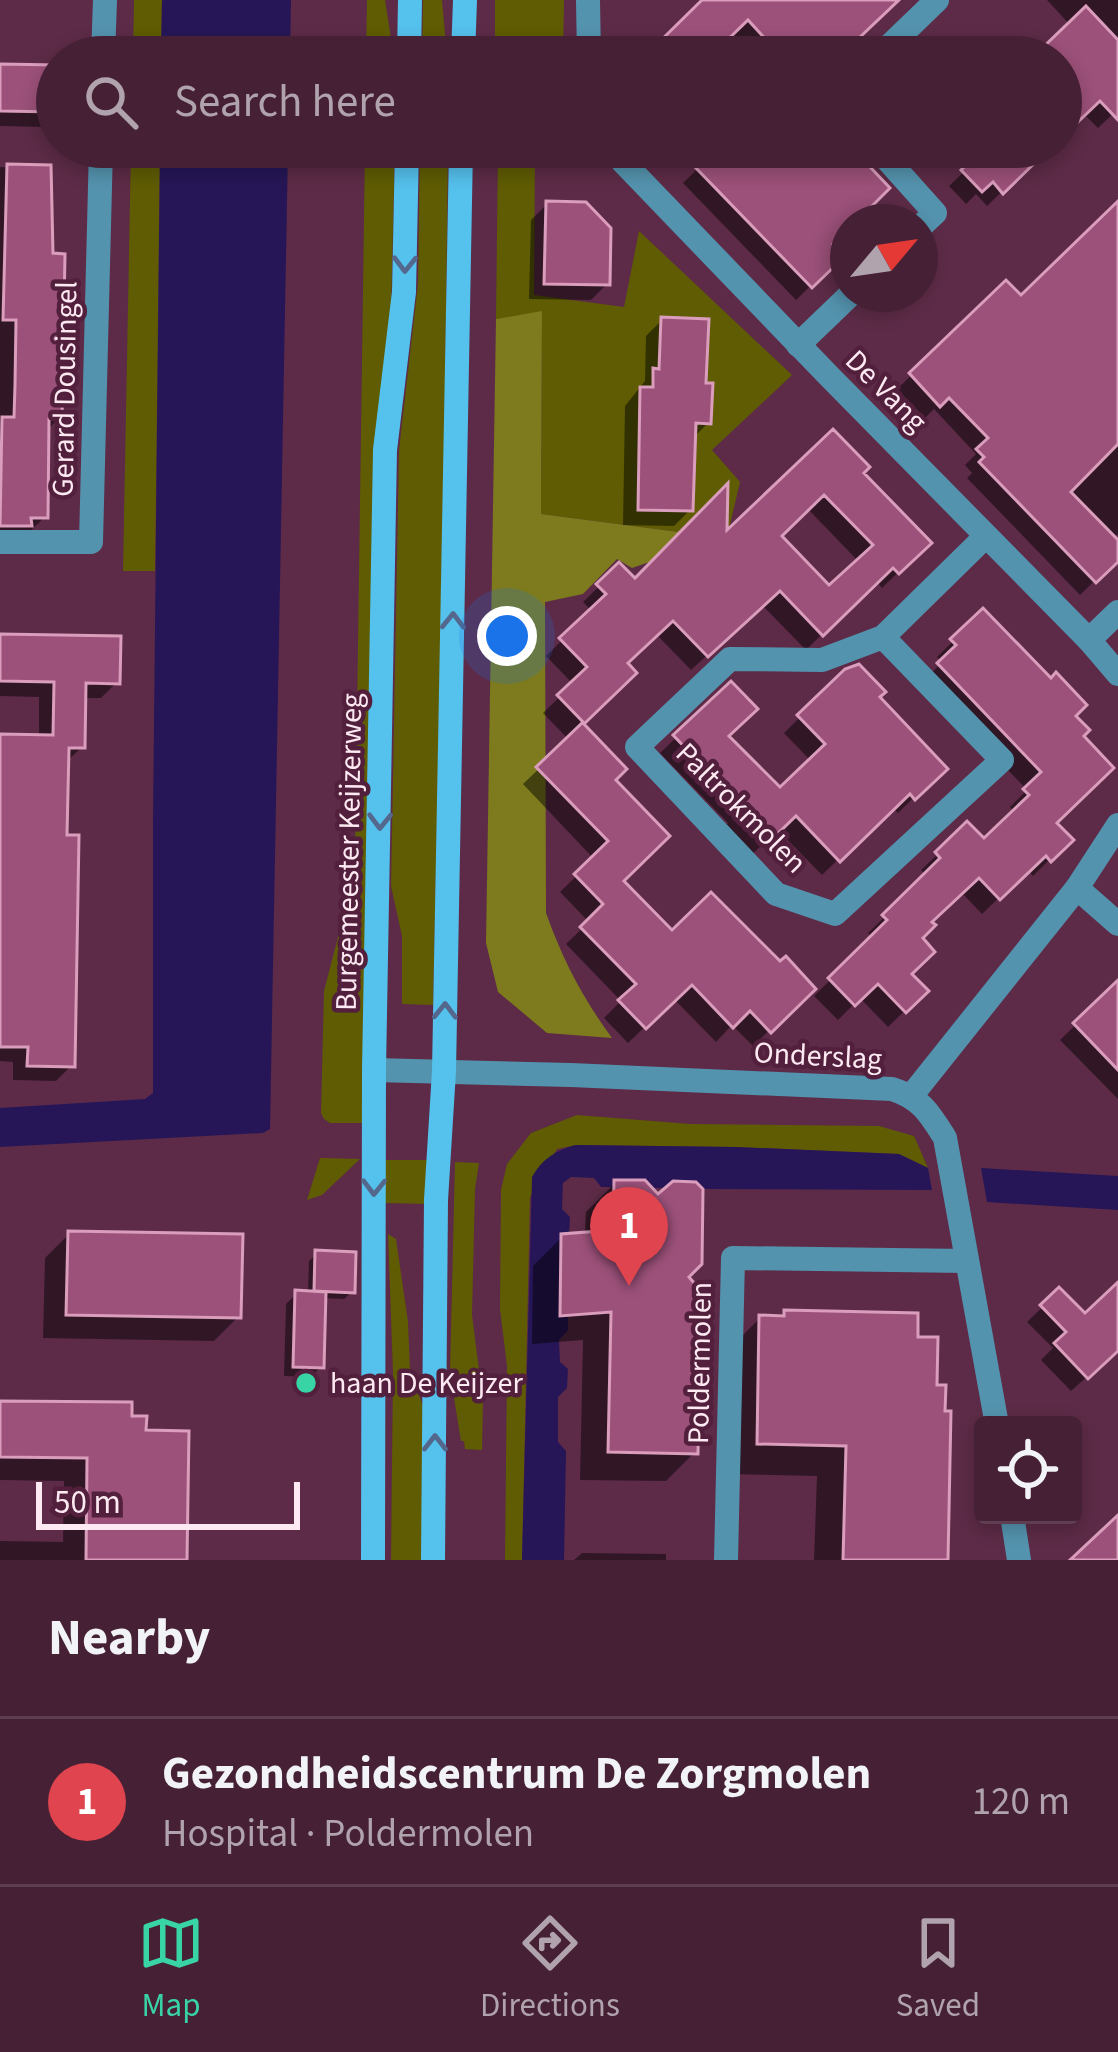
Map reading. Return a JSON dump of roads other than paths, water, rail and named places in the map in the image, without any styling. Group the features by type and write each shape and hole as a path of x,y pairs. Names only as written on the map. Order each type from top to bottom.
{"main road":[{"path":"409,36 410,0"},
{"path":"464,0 464,36"},
{"name":"Burgemeester Keijzerweg","path":"373,1560 374,1070 385,450 404,292 407,168"},
{"path":"433,1560 436,1200 444,1071 461,168"}],"street":[{"path":"104,36 105,0"},
{"path":"588,0 589,36"},
{"path":"900,36 937,0"},
{"name":"Gerard Dousingel","path":"0,542 91,542 100,168"},
{"name":"De Vang","path":"630,168 1118,674"},
{"path":"895,168 927,204"},
{"path":"798,345 832,312"},
{"name":"Paltrokmolen","path":"883,637 1002,760 835,914 776,894 638,747 730,659 822,660 883,637 986,536"},
{"path":"1089,640 1118,612"},
{"path":"912,1095 1078,888 1118,825"},
{"path":"1078,888 1118,924"},
{"name":"Onderslag","path":"374,1070 892,1089 912,1095 945,1138 995,1416"},
{"name":"Poldermolen","path":"726,1560 733,1258 967,1261"},
{"path":"1013,1524 1019,1560"}],"place":[{"name":"Gezondheidscentrum De Zorgmolen","path":"629,1286"},
{"name":"haan De Keijzer","path":"306,1383"}]}
